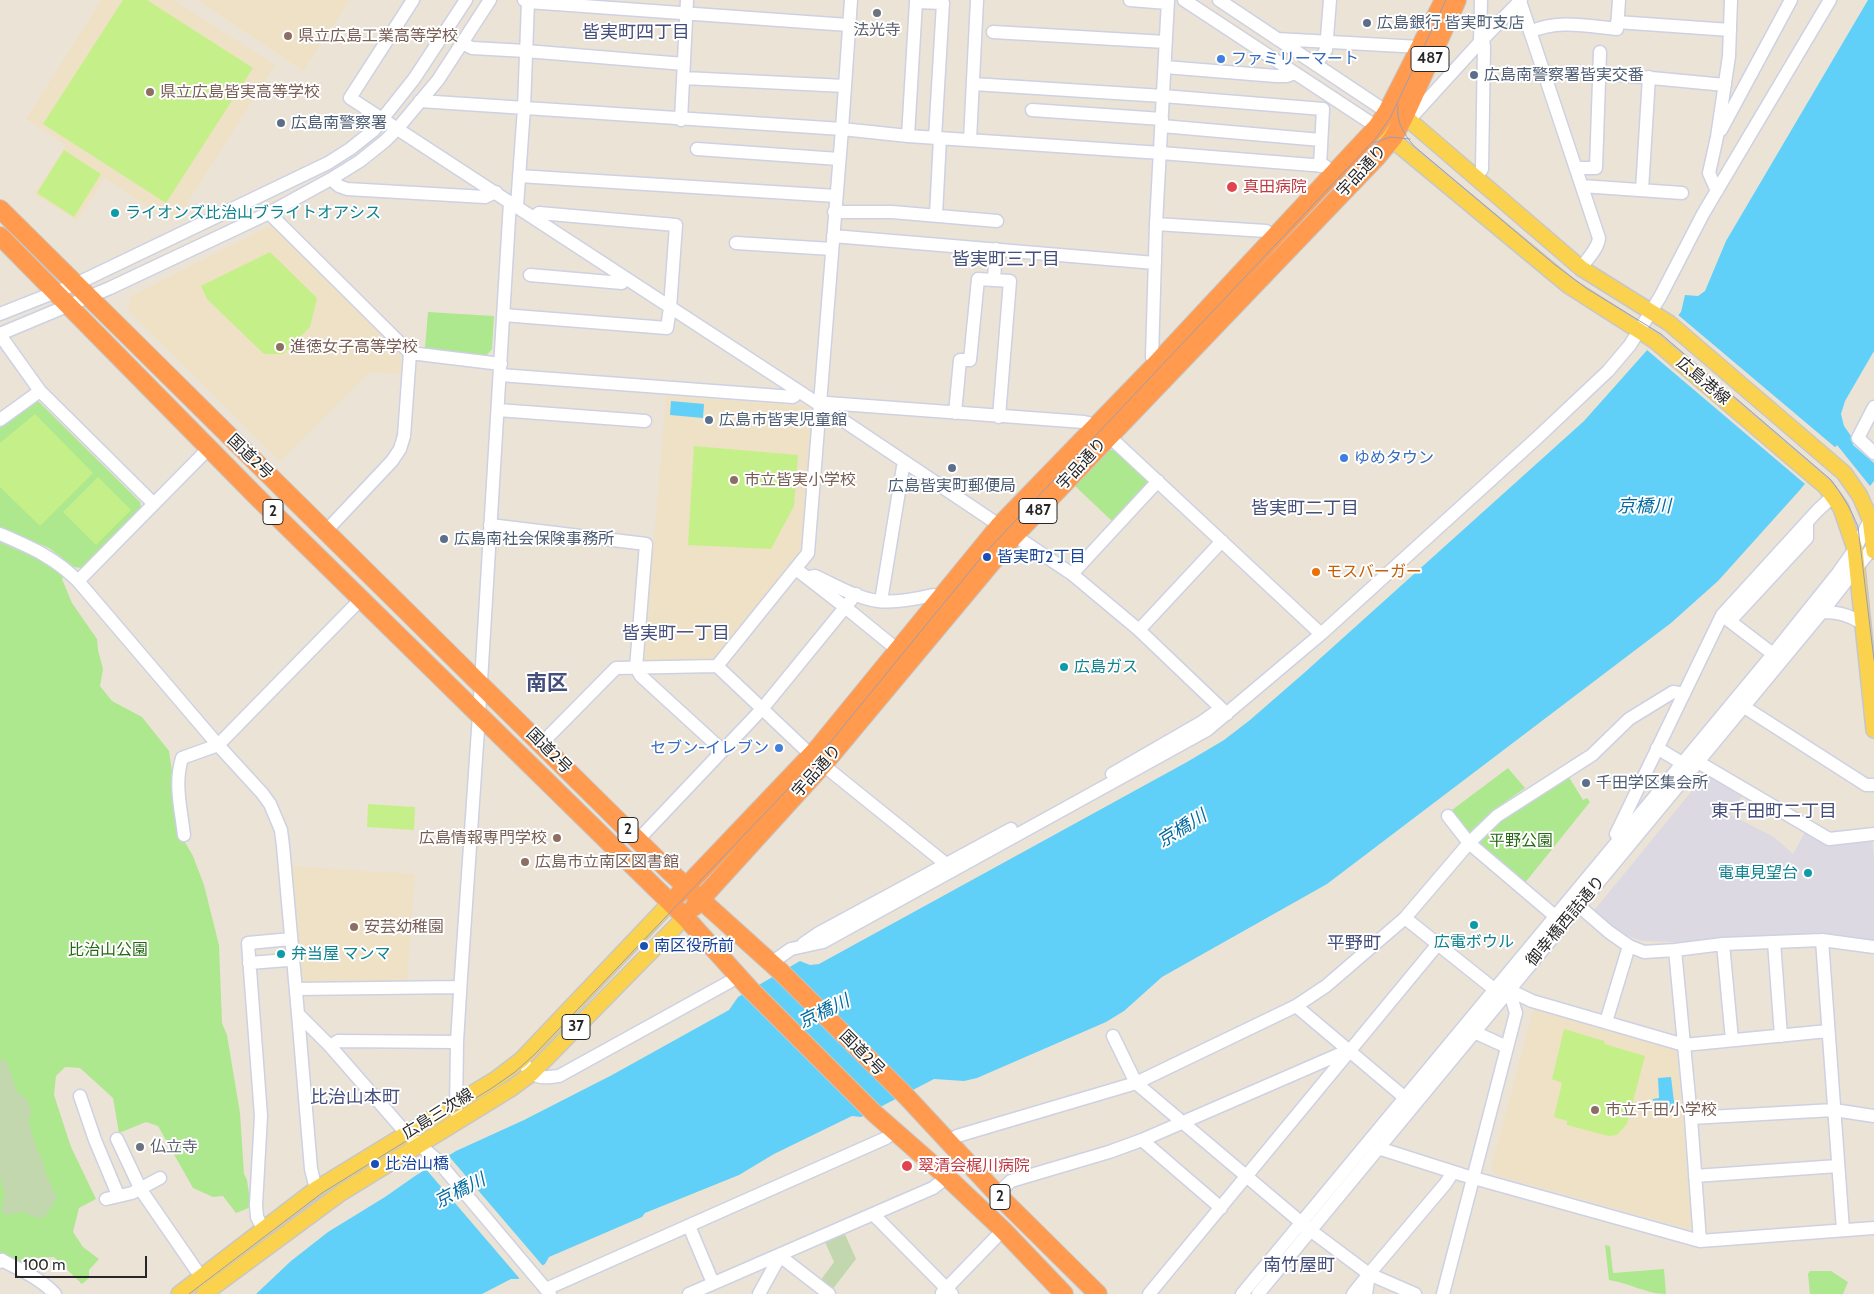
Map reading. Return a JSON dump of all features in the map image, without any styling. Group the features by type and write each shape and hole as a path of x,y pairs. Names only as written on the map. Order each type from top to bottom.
{"highway":[{"name":"宇品通り","path":"905,655 940,600 1000,526 1103,430 1377,156 1392,138 1420,47 1444,0"},
{"name":"宇品通り","path":"685,917 905,655 1014,536 1155,365 1274,239 1327,171 1377,127 1400,117 1457,0"},
{"name":"国道2号","path":"0,209 685,887 775,967 906,1096 997,1194 1098,1294"},
{"name":"国道2号","path":"0,236 209,448 685,917 745,982 874,1113 947,1177 1003,1230 1064,1294"},
{"name":"宇品通り","path":"670,903 818,760"}],"main road":[{"name":"広島港線","path":"1400,117 1476,178 1581,268 1670,323 1844,473 1854,485 1873,532 1874,552"},
{"name":"広島港線","path":"1377,127 1569,286 1655,341 1814,474 1834,496 1841,508 1855,549 1874,730"},
{"name":"広島三次線","path":"180,1294 316,1189 455,1102 496,1079 521,1060 670,903"},
{"name":"広島三次線","path":"204,1294 341,1193 420,1146 531,1074 685,917"}],"street":[{"path":"414,0 350,98 384,118 820,405 1072,574 1139,630 1224,711"},
{"path":"0,314 76,284 328,162 350,149 374,130 384,118 414,79 466,0"},
{"path":"154,504 40,390 0,335 89,297 269,213 360,161 398,128 438,80 490,0"},
{"path":"681,120 687,0"},
{"path":"717,666 808,553 851,0"},
{"path":"970,140 977,0"},
{"path":"1130,0 1168,2 1156,224 1152,356 1155,365"},
{"path":"1184,0 1377,127"},
{"path":"1218,0 1316,65 1400,117 1482,41 1521,1 1598,238 1598,243 1581,268"},
{"path":"1316,65 1326,50 1330,0"},
{"path":"1476,178 1482,169 1484,47 1482,41 1481,0"},
{"path":"1530,32 1543,26 1554,24 1617,28 1619,0"},
{"path":"1717,191 1708,173 1716,138 1729,56 1731,0"},
{"path":"1716,138 1791,0"},
{"path":"775,967 791,949 816,944 831,937 1192,740 1207,730 1224,711 1321,634 1537,438 1608,371 1640,330 1703,214 1830,0"},
{"path":"456,1122 455,1102 460,987 480,715 500,369 513,204 519,176 524,108 526,1 848,25"},
{"path":"908,136 916,2 943,3 936,216"},
{"path":"1617,22 1730,30"},
{"path":"993,32 1166,42"},
{"path":"1277,39 1420,47"},
{"path":"462,43 472,48 684,64"},
{"path":"1576,168 1596,168 1600,52"},
{"path":"1165,67 1276,76 1287,76 1295,73"},
{"path":"1599,73 1725,85"},
{"path":"1642,190 1649,77"},
{"path":"684,78 845,86"},
{"path":"420,101 681,120 842,129 908,136 1161,153 1327,171 1321,140 1323,109 1163,96 973,84"},
{"path":"1032,110 1321,140"},
{"path":"697,149 839,159"},
{"path":"519,176 836,196"},
{"path":"331,179 339,186 347,189 485,197 496,192"},
{"path":"1582,186 1682,193"},
{"path":"834,212 892,212 996,221"},
{"path":"269,213 410,353 404,436 400,449 392,461 326,531"},
{"path":"504,315 667,328 676,225 539,213 534,217"},
{"path":"1156,224 1266,231 1274,239"},
{"path":"833,236 1155,263"},
{"path":"736,244 832,249"},
{"path":"994,280 996,250"},
{"path":"530,275 622,283 625,278"},
{"path":"955,413 960,360 970,360 978,279 1010,281 999,416"},
{"path":"410,353 500,369 792,396 799,392"},
{"path":"0,420 40,390"},
{"path":"820,405 827,403 1084,422 1103,430 1321,634"},
{"path":"1874,407 1858,438 1874,453"},
{"path":"498,410 645,421"},
{"path":"78,581 209,448"},
{"path":"881,601 905,463"},
{"path":"1072,574 1158,481"},
{"path":"1608,852 1684,694 1726,618 1807,522 1834,496"},
{"path":"490,526 646,544 636,668 641,676 722,750"},
{"name":"御幸橋西詰通り","path":"1242,1294 1305,1227 1410,1101 1474,1032 1509,990 1574,902 1698,762 1772,654 1855,549 1873,532"},
{"name":"御幸橋西詰通り","path":"1574,902 1608,852 1682,763 1822,612 1856,569 1873,532"},
{"path":"0,534 46,555 60,564 78,581 218,746 262,793 276,815 283,846 311,1169 316,1189"},
{"path":"1139,630 1222,541"},
{"path":"796,569 905,655"},
{"path":"807,578 815,576 856,594 881,601 912,600 933,595 940,600"},
{"path":"638,840 762,709 856,594"},
{"path":"184,835 177,788 178,772 182,758 218,746 361,599"},
{"path":"1822,612 1836,612 1850,616 1862,623"},
{"path":"1726,618 1772,654"},
{"path":"542,744 616,668 717,666 818,760 946,864"},
{"path":"948,1142 957,1136 1136,1083 1296,1006 1326,986 1405,918 1469,843 1483,828 1506,809 1592,755 1629,719 1673,692 1684,694"},
{"path":"1739,703 1866,785 1874,786"},
{"path":"799,947 819,933 1224,711"},
{"path":"1657,748 1682,763 1698,762 1830,839 1874,834"},
{"path":"1448,816 1469,843 1560,920"},
{"path":"1574,902 1609,932 1629,946 1644,952 1723,944 1822,940 1874,947"},
{"path":"1405,918 1494,989 1509,990 1532,1001 1684,1044 1828,1031"},
{"name":"御幸橋西詰通り","path":"1410,1101 1494,989 1560,920"},
{"path":"263,1230 257,1217 256,1205 261,1116 248,943 291,939"},
{"path":"1822,940 1843,1230"},
{"path":"1774,942 1781,1036"},
{"path":"1149,1294 1438,944"},
{"path":"1723,944 1732,1040"},
{"path":"1606,1022 1629,946"},
{"path":"1675,950 1691,1118 1700,1241"},
{"path":"249,963 288,960"},
{"path":"521,1060 531,1074 540,1078 559,1076 745,982"},
{"path":"296,989 460,987"},
{"path":"1443,1294 1516,1013 1509,990"},
{"path":"1296,1006 1410,1101"},
{"path":"298,1014 330,1046 406,1133 437,1160 548,1292 689,1226 886,1138 894,1132"},
{"path":"1474,1032 1507,1047"},
{"path":"1113,1036 1136,1083 1183,1121 1305,1227 1369,1274 1414,1294"},
{"path":"330,1046 338,1041 457,1042"},
{"path":"997,1194 1011,1180 1108,1152 1142,1140 1349,1050"},
{"path":"80,1096 112,1197 141,1190 160,1178"},
{"path":"1691,1118 1834,1110 1874,1116"},
{"path":"118,1139 141,1190 201,1277"},
{"path":"1142,1140 1221,1208"},
{"path":"1374,1144 1452,1172 1700,1241 1874,1228"},
{"path":"1694,1176 1838,1166"},
{"path":"1353,1294 1446,1183 1452,1172"},
{"path":"688,1294 780,1256 933,1188 947,1177"},
{"path":"873,1214 946,1292 1003,1230"},
{"path":"689,1226 714,1283"},
{"name":"御幸橋西詰通り","path":"1258,1294 1305,1227"},
{"path":"759,1294 780,1256"},
{"path":"780,1256 829,1294"},
{"path":"0,1262 2,1260 29,1274 46,1285 55,1294"},
{"path":"1366,1294 1369,1274"}],"shaded area":[{"name":"県立広島皆実高等学校","path":"101,0 174,0 275,65 179,216 169,221 105,178 77,221 34,194 66,145 26,119"},
{"name":"県立広島工業高等学校","path":"197,0 350,0 303,71"},
{"name":"進徳女子高等学校","path":"270,226 277,228 392,342 402,363 401,374 369,372 280,462 128,311 131,296"},
{"name":"市立皆実小学校","path":"666,396 806,406 815,411 804,548 716,659 711,661 648,663 644,660"},
{"path":"1709,775 1742,795 1731,815 1774,837 1793,854 1805,832 1872,839 1874,857 1874,941 1828,935 1675,942 1643,941 1608,926 1592,913 1704,776"},
{"name":"安芸幼稚園","path":"292,866 415,874 407,983 306,984 302,979"},
{"name":"市立千田小学校","path":"1534,1007 1674,1047 1677,1052 1692,1226 1688,1229 1495,1175 1491,1169"}],"green space":[{"name":"県立広島皆実高等学校","path":"123,0 147,0 253,68 166,203 43,124"},
{"path":"64,150 101,174 74,217 37,193"},
{"path":"270,252 317,298 310,327 283,354 264,354 207,299 201,286"},
{"path":"428,312 494,316 492,349 486,356 425,348"},
{"path":"33,401 39,402 140,502 141,507 81,568 74,567 49,548 0,527 0,425"},
{"path":"35,414 93,473 40,526 0,487 0,443"},
{"path":"694,446 798,455 794,506 771,549 688,545"},
{"path":"1110,450 1118,450 1150,479 1149,485 1113,522 1075,486"},
{"path":"98,477 131,510 96,545 63,512"},
{"name":"比治山公園","path":"0,542 47,563 64,576 62,579 72,603 97,639 103,669 100,686 112,701 142,717 169,751 182,837 193,856 204,885 219,945 222,1023 227,1035 240,1113 244,1174 247,1180 251,1207 236,1213 223,1196 213,1197 193,1188 158,1126 146,1122 119,1133 113,1098 80,1068 65,1067 56,1076 54,1095 71,1147 96,1199 79,1208 73,1232 83,1247 99,1259 89,1270 89,1278 82,1284 54,1257 37,1258 29,1271 0,1258"},
{"path":"1508,768 1525,788 1498,807 1469,833 1452,810"},
{"name":"平野公園","path":"1567,774 1583,800 1587,798 1590,802 1524,884 1478,844 1477,840 1491,825"},
{"path":"368,804 415,807 414,830 367,827"},
{"path":"1564,1029 1645,1056 1627,1124 1617,1135 1608,1136 1567,1125 1567,1121 1554,1117 1562,1083 1552,1079"},
{"path":"0,1060 6,1060 17,1092 26,1098 31,1110 29,1123 36,1148 42,1158 46,1174 57,1198 47,1214 40,1219 22,1212 7,1215 1,1210 5,1194 0,1175"},
{"path":"844,1232 856,1259 832,1290 820,1281 834,1262 824,1240"},
{"path":"1605,1245 1610,1246 1613,1273 1664,1269 1666,1294 1659,1294 1609,1280"},
{"path":"1810,1271 1831,1271 1848,1282 1843,1294 1810,1294 1808,1274"}],"water":[{"name":"京橋川","path":"1868,0 1874,0 1874,351 1845,401 1841,414 1844,426 1851,436 1853,445 1874,463 1874,481 1870,486 1837,445 1799,491 1718,581 1671,623 1327,884 1162,977 1124,1011 1106,1022 977,1078 964,1081 934,1079 861,1117 852,1116 774,1154 739,1175 645,1213 642,1217 549,1257 545,1264 518,1279 511,1279 482,1294 256,1294 291,1261 328,1232 456,1151 524,1120 612,1075 729,1010 738,997 800,961 810,965 819,964 1187,762 1224,740 1250,720 1584,421 1681,312 1685,295 1698,296 1705,291 1726,241"},
{"path":"671,401 704,404 703,418 670,415"},
{"path":"1671,1077 1675,1110 1654,1112 1653,1099 1659,1098 1658,1078"}],"pier":[{"path":"1677,314 1836,448 1805,484 1647,350"},
{"name":"比治山橋","path":"447,1154 543,1266 520,1279 425,1168"}],"tram line":[{"path":"189,1294 322,1193 492,1088 515,1072 535,1054 807,769 984,554 1376,138 1390,118 1446,0"},
{"path":"1398,105 1398,117 1401,127 1414,146 1554,264 1586,288 1661,334 1830,479 1846,502 1858,527 1874,660"},
{"path":"1374,143 1390,137 1410,139"}],"place":[{"name":"法光寺","path":"877,13"},
{"name":"広島銀行 皆実町支店","path":"1367,23"},
{"name":"県立広島工業高等学校","path":"288,36"},
{"name":"ファミリーマート","path":"1221,59"},
{"name":"広島南警察署皆実交番","path":"1474,75"},
{"name":"県立広島皆実高等学校","path":"150,92"},
{"name":"広島南警察署","path":"281,123"},
{"name":"真田病院","path":"1232,187"},
{"name":"ライオンズ比治山ブライトオアシス","path":"115,213"},
{"name":"進徳女子高等学校","path":"280,347"},
{"name":"広島市皆実児童館","path":"709,420"},
{"name":"ゆめタウン","path":"1344,458"},
{"name":"広島皆実町郵便局","path":"952,468"},
{"name":"市立皆実小学校","path":"734,480"},
{"name":"広島南社会保険事務所","path":"444,539"},
{"name":"皆実町2丁目","path":"987,557"},
{"name":"モスバーガー","path":"1316,572"},
{"name":"広島ガス","path":"1064,667"},
{"name":"セブン-イレブン","path":"779,748"},
{"name":"千田学区集会所","path":"1586,783"},
{"name":"広島情報専門学校","path":"557,838"},
{"name":"広島市立南区図書館","path":"525,862"},
{"name":"電車見望台","path":"1808,873"},
{"name":"広電ボウル","path":"1474,925"},
{"name":"安芸幼稚園","path":"354,927"},
{"name":"南区役所前","path":"644,946"},
{"name":"弁当屋 マンマ","path":"281,954"},
{"name":"市立千田小学校","path":"1595,1110"},
{"name":"仏立寺","path":"140,1147"},
{"name":"比治山橋","path":"375,1164"},
{"name":"翠清会梶川病院","path":"907,1166"}],"district":[{"name":"皆実町四丁目","path":"636,33"},
{"name":"皆実町三丁目","path":"1006,260"},
{"name":"皆実町二丁目","path":"1305,509"},
{"name":"皆実町一丁目","path":"676,634"},
{"name":"南区","path":"547,684"},
{"name":"東千田町二丁目","path":"1774,812"},
{"name":"平野町","path":"1354,944"},
{"name":"比治山本町","path":"355,1098"},
{"name":"南竹屋町","path":"1299,1266"}]}
